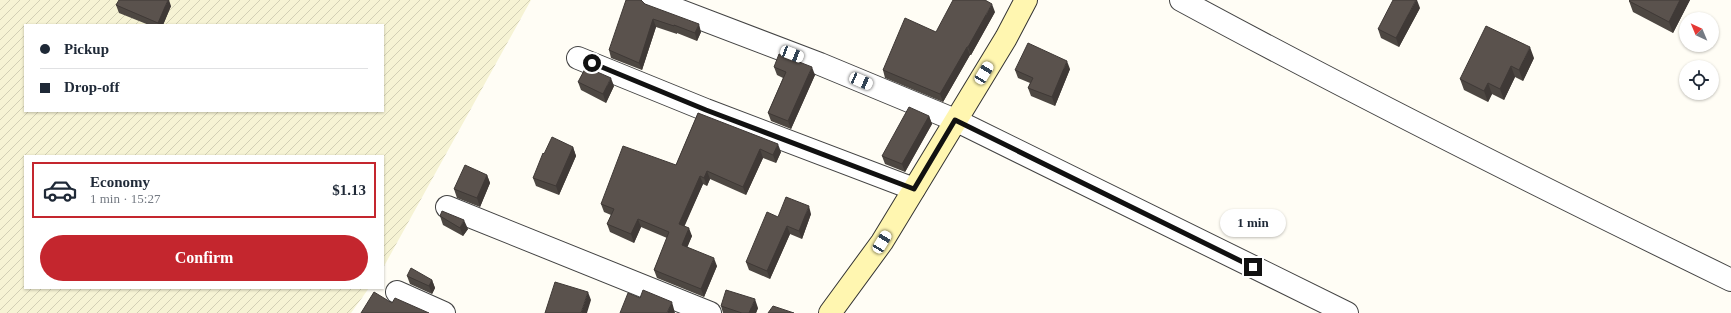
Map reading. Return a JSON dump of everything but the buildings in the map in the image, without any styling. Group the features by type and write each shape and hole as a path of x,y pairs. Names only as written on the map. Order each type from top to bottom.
{"street":[{"path":"652,0 820,64 955,120 1347,313"},
{"path":"830,313 882,242 1006,38 1026,0"},
{"path":"1181,0 1272,49 1731,280"},
{"path":"578,58 706,110 914,189"},
{"path":"447,207 710,313"},
{"path":"397,292 444,313"}],"shaded area":[{"path":"0,0 531,0 384,266 384,155 24,155 24,289 368,289 351,313 0,313"}],"route":[{"path":"592,63 706,110 914,189 955,120 1253,267"}]}
